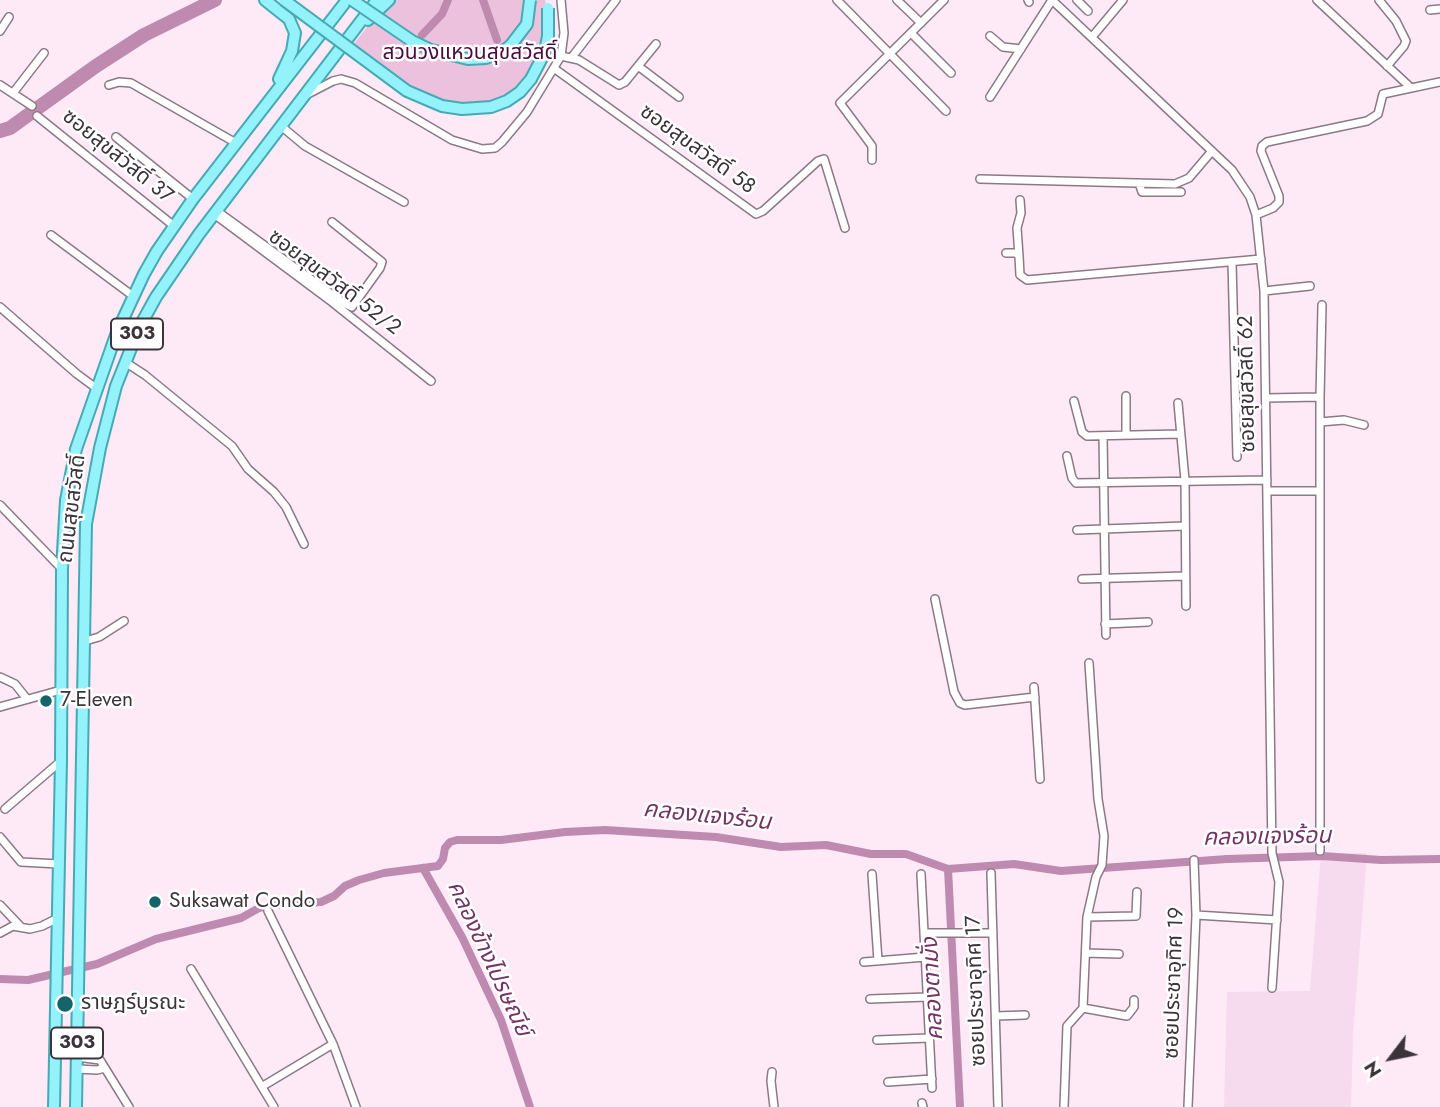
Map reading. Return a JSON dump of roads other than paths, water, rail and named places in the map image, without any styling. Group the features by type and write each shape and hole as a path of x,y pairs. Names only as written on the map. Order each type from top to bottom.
{"main road":[{"path":"265,0 289,19 295,33 292,51 270,98"},
{"path":"284,0 407,91 442,106 462,109 491,107 507,101 520,92 531,79 545,52 549,23 547,4"},
{"path":"349,0 412,41 449,56 468,59 486,58 502,52 520,37 527,24 530,0"},
{"name":"ถนนสุขสวัสดิ์","path":"54,1107 62,569 66,500 86,415 133,296 174,226 270,98 349,0"},
{"name":"ถนนสุขสวัสดิ์","path":"76,1107 86,524 106,423 125,362 156,297 377,0"},
{"path":"348,39 389,0"},
{"path":"61,690 84,688"}],"street":[{"path":"303,97 341,79 355,83 452,139 467,146 488,149 502,142 513,131 555,69 561,56 565,33 561,0"},
{"path":"572,57 616,0"},
{"path":"837,0 946,111"},
{"path":"897,0 921,23"},
{"path":"872,160 872,146 840,103 944,0"},
{"path":"990,97 1052,0"},
{"name":"ซอยสุขสวัสดิ์ 62","path":"1052,0 1241,181 1256,215 1264,292 1272,853 1279,882 1272,988"},
{"path":"1077,0 1088,10"},
{"path":"1091,37 1123,0"},
{"path":"1317,0 1410,87"},
{"path":"1379,0 1396,21 1406,41 1387,66"},
{"path":"1430,10 1440,9"},
{"path":"0,31 9,17"},
{"path":"911,33 951,73"},
{"path":"990,36 1003,47 1021,49"},
{"path":"561,56 572,57 619,85 625,82 656,44"},
{"path":"13,93 44,53"},
{"path":"638,66 679,97"},
{"name":"ซอยสุขสวัสดิ์ 58","path":"555,69 756,214 791,188 818,161 824,159 845,228"},
{"path":"1256,215 1273,208 1279,202 1261,151 1267,142 1367,121 1377,114 1383,94 1440,82"},
{"path":"108,85 131,83 236,144"},
{"path":"0,85 32,106"},
{"name":"ซอยสุขสวัสดิ์ 37","path":"37,116 174,226"},
{"path":"281,127 305,146 404,202"},
{"path":"116,137 193,199"},
{"path":"980,179 1182,182 1189,178 1212,151"},
{"path":"1139,183 1142,192 1181,192"},
{"path":"1020,200 1021,213 1017,228 1020,275 1027,280 1262,259"},
{"path":"216,213 352,307 382,262 332,222"},
{"name":"ซอยสุขสวัสดิ์ 52/2","path":"216,213 431,381"},
{"path":"51,235 133,296"},
{"path":"1006,253 1016,253 1019,256"},
{"path":"1232,262 1237,457"},
{"path":"1264,292 1310,286"},
{"path":"1320,852 1322,305"},
{"path":"0,307 96,388"},
{"path":"125,362 145,375 232,446 248,469 274,492 286,507 304,544"},
{"path":"1126,396 1126,435"},
{"path":"1266,398 1320,397"},
{"path":"1074,401 1084,435 1180,434"},
{"path":"1178,403 1185,480 1186,606"},
{"path":"1320,422 1344,420 1364,425"},
{"path":"1102,436 1106,635"},
{"path":"1067,456 1072,478 1076,483 1267,480"},
{"path":"1268,491 1315,491"},
{"path":"0,505 62,569"},
{"path":"1077,530 1184,526"},
{"path":"1082,579 1185,576"},
{"path":"935,599 954,692 960,703 965,705 1035,697"},
{"path":"85,641 99,637 124,621"},
{"path":"1105,624 1147,622"},
{"path":"1064,1107 1067,1026 1083,1008 1087,917 1096,877 1102,865 1104,836 1098,799 1089,663"},
{"path":"0,677 15,684 27,699"},
{"path":"1034,687 1040,779"},
{"path":"0,707 61,690"},
{"path":"5,809 61,761"},
{"path":"0,837 21,862 59,864"},
{"name":"ซอยประชาอุทิศ 19","path":"1188,1107 1196,915 1194,860"},
{"name":"ซอยประชาอุทิศ 17","path":"991,873 999,1107"},
{"path":"872,874 878,961"},
{"path":"920,874 932,1088"},
{"path":"1087,917 1136,916 1137,892"},
{"path":"0,905 20,926"},
{"path":"268,911 333,1044 356,1107"},
{"path":"1196,915 1277,920"},
{"path":"0,933 5,929 20,926 30,929 42,926 58,918"},
{"path":"924,933 993,933"},
{"path":"1086,953 1119,954"},
{"path":"864,962 925,957"},
{"path":"191,969 274,1107"},
{"path":"870,999 927,997"},
{"path":"1083,1008 1128,1016 1134,1007 1134,1000"},
{"path":"996,1016 1025,1015"},
{"path":"877,1040 929,1038"},
{"path":"263,1086 333,1044"},
{"path":"77,1057 96,1059 105,1068 129,1107"},
{"path":"77,1069 105,1068"},
{"path":"772,1072 774,1107"},
{"path":"888,1082 932,1079"}],"waterway":[{"name":"คลองแจงร้อน","path":"0,131 10,128 144,35 215,0"},
{"path":"422,35 442,14 448,0"},
{"path":"483,0 497,40"},
{"name":"คลองแจงร้อน","path":"0,979 28,980 97,964 156,939 241,918 259,908 321,902 359,880 384,873 438,866 443,859 445,848 450,842 457,840 501,840 605,830 716,837 781,847 826,845 871,854 906,854 948,869 1014,864 1061,871 1227,859 1322,856 1381,860 1440,859"},
{"name":"คลองข้างไปรษณีย์","path":"423,868 462,937 501,1020 530,1107"},
{"name":"คลองตามั่ง","path":"948,869 960,1107"}],"place":[{"name":"7-Eleven","path":"46,701"},
{"name":"Suksawat Condo","path":"155,902"},
{"name":"ราษฎร์บูรณะ","path":"65,1004"}],"park label":[{"name":"สวนวงแหวนสุขสวัสดิ์","path":"470,54"}]}
